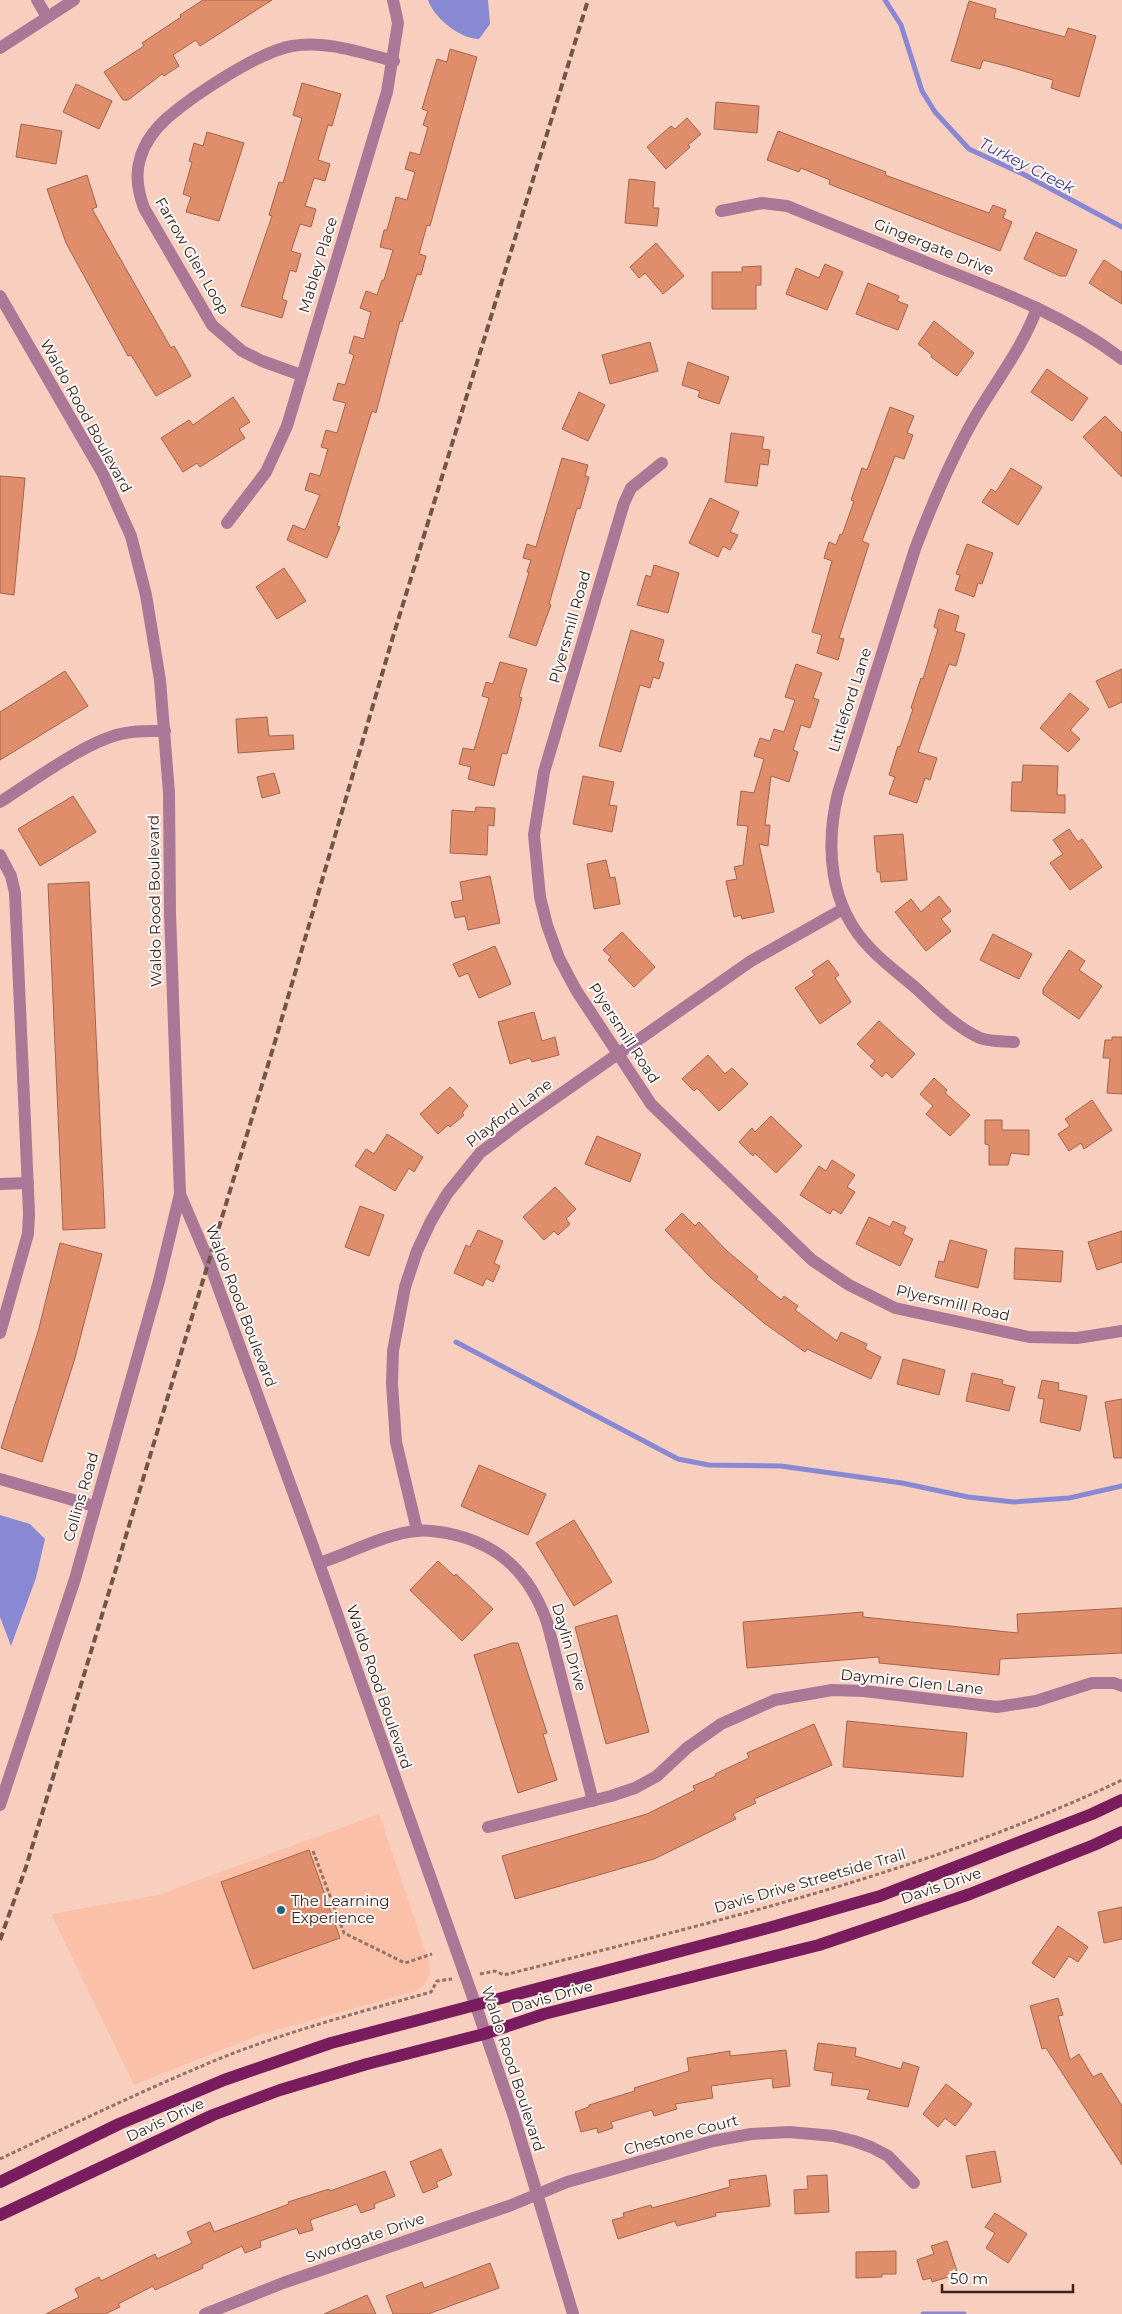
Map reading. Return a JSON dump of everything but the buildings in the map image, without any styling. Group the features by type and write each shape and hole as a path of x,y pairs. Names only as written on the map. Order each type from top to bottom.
{"main road":[{"name":"Davis Drive","path":"0,2182 119,2124 224,2080 331,2043 753,1932 880,1896 1056,1828 1122,1800"},
{"name":"Davis Drive","path":"0,2215 213,2115 315,2080 484,2034 544,2014 819,1945 970,1894 1122,1832"}],"street":[{"path":"36,0 47,17"},
{"path":"0,48 74,0"},
{"name":"Mabley Place","path":"227,523 266,472 278,450 287,426 387,92 394,61 398,23 393,0"},
{"name":"Farrow Glen Loop","path":"301,375 262,361 242,351 224,338 212,325 144,208 138,192 139,160 144,147 166,119 251,62 276,50 292,46 323,45 394,61"},
{"name":"Gingergate Drive","path":"721,211 762,203 788,206 1037,308 1077,327 1122,359"},
{"name":"Waldo Rood Boulevard","path":"0,296 103,474 131,536 146,595 160,680 165,730 180,1194 209,1262 476,2006 484,2034 514,2117 573,2314"},
{"name":"Littleford Lane","path":"1014,1042 982,1038 954,1022 870,949 843,909 832,862 831,821 838,793 915,549 959,447 974,418 1029,329 1037,308"},
{"name":"Plyersmill Road","path":"662,463 631,488 624,503 544,772 534,835 540,897 547,925 559,958 576,990 651,1104 812,1260 849,1285 895,1308 1029,1337 1077,1338 1122,1331"},
{"path":"0,802 91,746 110,737 126,732 165,730"},
{"path":"0,855 11,876 15,893 28,1183 28,1234 0,1333"},
{"name":"Playford Lane","path":"418,1530 396,1442 392,1384 393,1351 405,1288 417,1251 431,1221 462,1172 480,1153 522,1121 750,961 843,909"},
{"path":"0,1184 28,1183"},
{"name":"Collins Road","path":"0,1805 75,1579 94,1506 160,1281 180,1194"},
{"path":"0,1479 94,1506"},
{"name":"Daylin Drive","path":"318,1563 388,1538 418,1530 467,1538 488,1547 505,1558 531,1586 547,1622 593,1801"},
{"name":"Daymire Glen Lane","path":"488,1827 593,1801 646,1782 657,1776 687,1748 721,1724 774,1700 832,1690 864,1691 997,1707 1036,1701 1092,1683 1114,1683 1122,1686"},
{"name":"Chestone Court","path":"536,2195 566,2182 713,2141 751,2134 789,2132 834,2136 854,2141 888,2156 914,2183"},
{"name":"Swordgate Drive","path":"205,2314 283,2283 509,2206 536,2195"}],"path":[{"name":"Davis Drive Streetside Trail","path":"496,1971 504,1975 730,1917 876,1875 976,1840 1122,1780"},
{"path":"313,1850 344,1933 405,1963 432,1954"},
{"path":"0,2159 143,2092 222,2058 322,2022 431,1992 437,1981"}],"shaded area":[{"path":"379,1814 429,1962 430,1973 426,1983 416,1991 259,2035 134,2085 51,1914 158,1895"}],"water":[{"path":"428,0 488,0 490,24 479,39 464,35 442,20 431,7"},
{"path":"0,1515 30,1524 45,1539 36,1578 11,1646 0,1617"}],"waterway":[{"name":"Turkey Creek","path":"885,0 901,25 922,91 935,112 969,149 1023,174 1122,227"},
{"path":"456,1342 678,1459 709,1465 781,1466 902,1483 968,1497 1014,1502 1069,1498 1122,1486"},
{"path":"923,2314 964,2314"}],"railway":[{"path":"0,1940 26,1867 277,1035 392,640 588,0"}],"place":[{"name":"The Learning Experience","path":"281,1910"}]}
